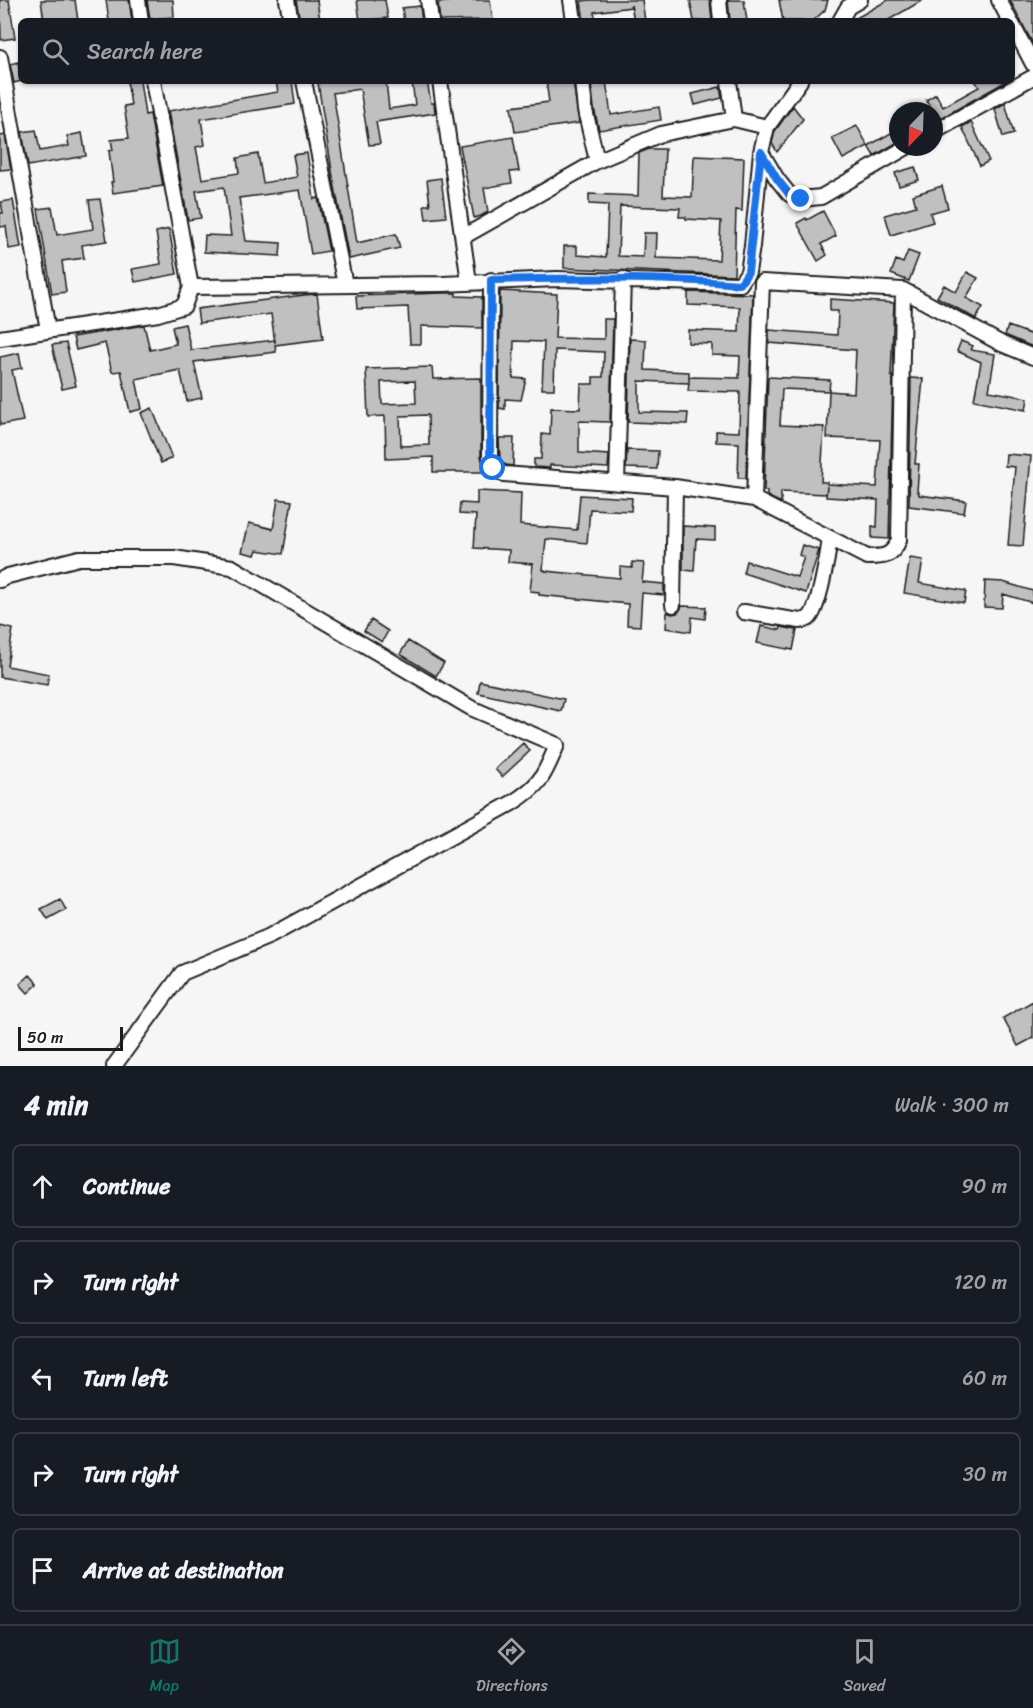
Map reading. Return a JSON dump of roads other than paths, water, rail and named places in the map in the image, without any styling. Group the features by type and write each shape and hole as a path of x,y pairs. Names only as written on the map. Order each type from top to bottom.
{"street":[{"path":"138,0 141,18"},
{"path":"287,0 290,18"},
{"path":"428,0 431,18"},
{"path":"571,0 574,18"},
{"path":"718,0 721,18"},
{"path":"999,0 1008,18"},
{"path":"842,18 852,2"},
{"path":"1015,30 1033,64"},
{"path":"0,57 48,330"},
{"path":"943,127 1033,77"},
{"path":"0,338 158,314 184,306 191,287 154,84"},
{"path":"305,84 345,285"},
{"path":"440,84 469,282"},
{"path":"582,84 585,110 597,161"},
{"path":"729,84 734,119"},
{"path":"740,284 748,272 761,152 767,128 798,84"},
{"path":"462,237 597,161 661,134 734,119 767,128"},
{"path":"761,152 789,194 801,199 821,197 892,156"},
{"path":"191,287 623,279 740,284 762,282 903,290 1002,344 1033,357"},
{"path":"617,483 623,279"},
{"path":"491,280 490,464 497,471 504,474 675,487 754,499 867,557 883,557 894,550 899,540 903,290"},
{"path":"754,499 762,282"},
{"path":"673,605 675,487"},
{"path":"744,612 800,621 808,619 812,614 823,579 830,539"},
{"path":"0,580 79,558 174,558 232,567 471,708 557,745 545,774 530,792 512,803 270,936 182,973 114,1066"}]}
